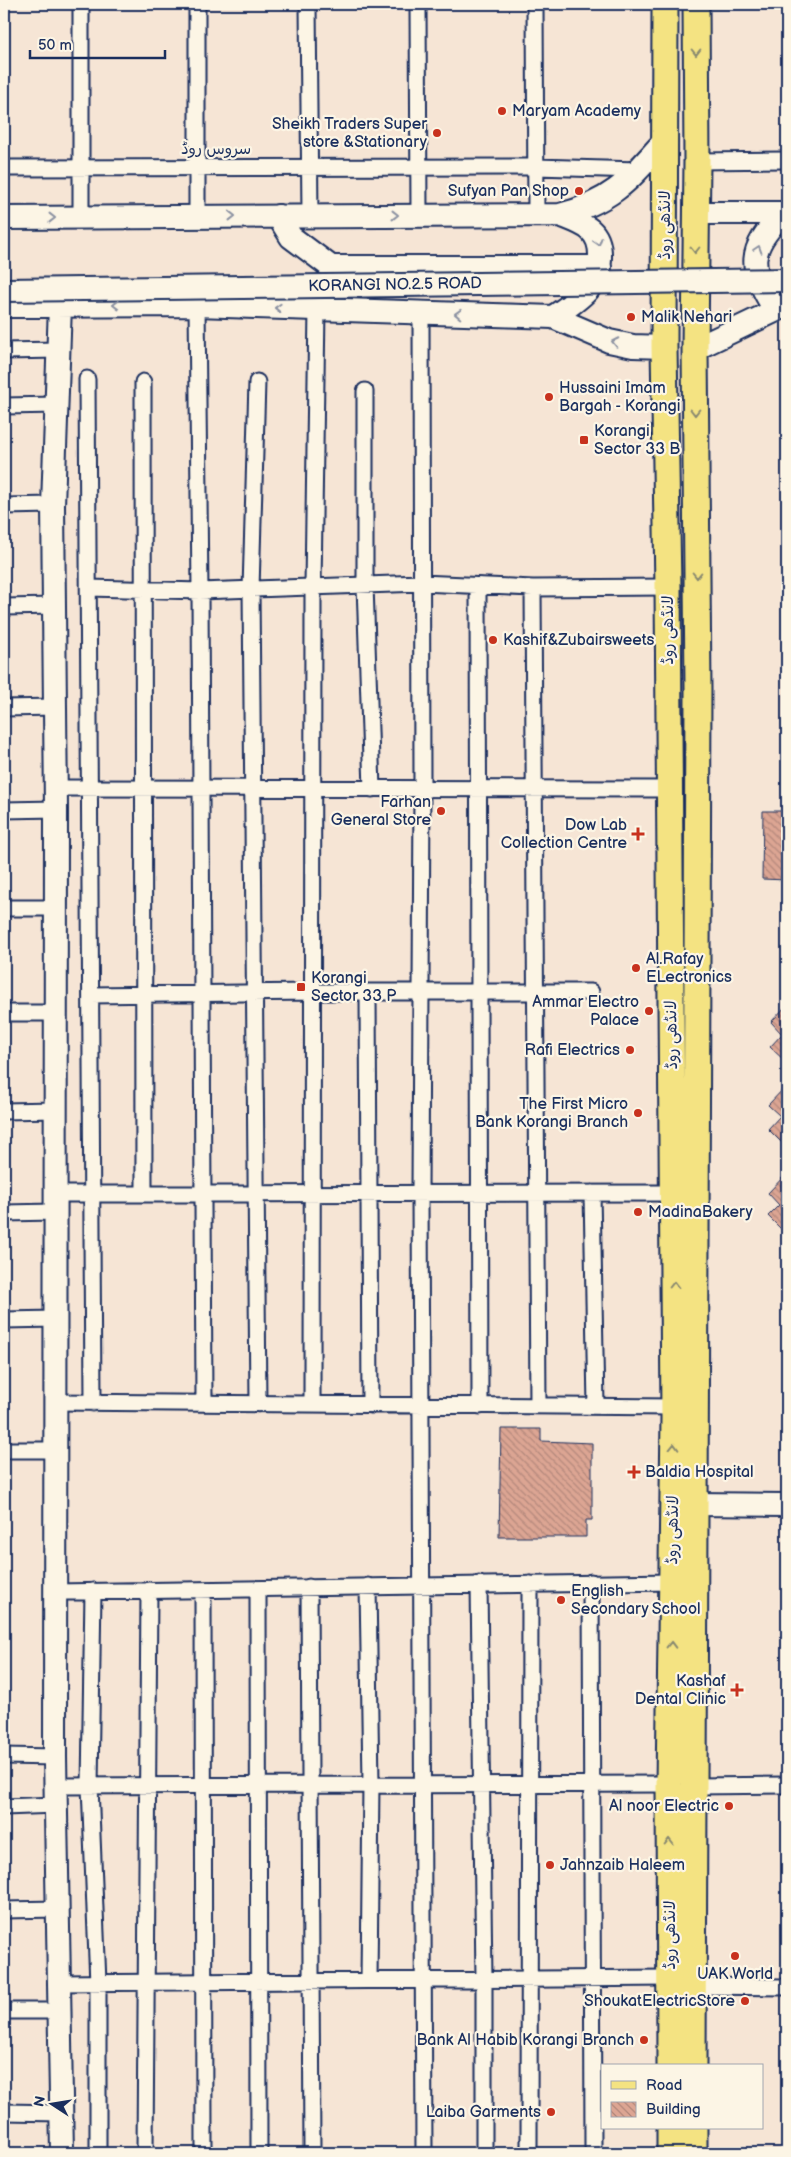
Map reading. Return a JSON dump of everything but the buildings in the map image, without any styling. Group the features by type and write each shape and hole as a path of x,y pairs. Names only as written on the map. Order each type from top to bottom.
{"main road":[{"name":"لانڈھی روڈ","path":"665,4 664,347 668,586 674,1407 669,1784 670,2064"},
{"name":"لانڈھی روڈ","path":"694,2064 698,680 695,349 696,4"},
{"path":"4,218 560,215 583,209 604,199 622,186 665,140"},
{"path":"696,213 785,213"},
{"path":"695,349 781,307 760,285 756,271 755,256 765,233 785,213"},
{"path":"553,317 588,290 597,278 600,268 600,247 594,233 583,224 560,215"},
{"path":"278,216 291,236 331,267 600,268"},
{"name":"KORANGI NO.2.5 ROAD","path":"4,290 787,280"},
{"path":"60,305 53,505 56,908 55,1757 62,2153"},
{"path":"4,306 196,305 553,317 609,341 633,346 664,347"},
{"path":"695,1504 787,1504"},
{"path":"670,2130 670,2153"},
{"path":"694,2130 694,2153"}],"street":[{"path":"81,4 81,218"},
{"path":"197,4 198,216"},
{"path":"308,4 310,216"},
{"path":"418,4 419,215"},
{"path":"535,4 536,214"},
{"path":"697,161 787,160"},
{"name":"سروس روڈ","path":"4,168 536,167 638,170"},
{"path":"196,305 200,591 204,1403"},
{"path":"312,1404 312,586 318,309"},
{"path":"421,313 422,789 420,1194 424,2153"},
{"path":"4,350 58,350"},
{"path":"88,379 93,1403"},
{"path":"143,382 144,1194"},
{"path":"257,382 251,589 258,1404"},
{"path":"365,391 365,585 372,789"},
{"path":"4,406 57,405"},
{"path":"4,506 53,505"},
{"path":"89,588 200,591 421,583 533,588 668,586"},
{"path":"478,586 480,1406"},
{"path":"533,588 538,1406"},
{"path":"4,607 54,606"},
{"path":"4,708 55,707"},
{"path":"4,810 55,799 90,788 669,789"},
{"path":"4,908 56,908"},
{"path":"91,995 312,992 591,992"},
{"path":"368,992 370,1405"},
{"path":"4,1013 56,1013"},
{"path":"4,1111 56,1110"},
{"path":"592,1193 596,1406"},
{"path":"4,1213 92,1194 673,1193"},
{"path":"4,1320 56,1319"},
{"path":"56,1402 674,1407"},
{"path":"4,1450 56,1450"},
{"path":"591,1582 593,2147"},
{"path":"56,1592 672,1582"},
{"path":"479,1584 483,1784 484,2153"},
{"path":"529,2153 530,1584"},
{"path":"368,1586 371,1784 370,1980"},
{"path":"309,1587 312,2153"},
{"path":"258,1589 259,2153"},
{"path":"145,2153 148,1590"},
{"path":"203,1590 204,2153"},
{"path":"93,1591 90,1786 98,1983 98,2153"},
{"path":"4,1756 55,1757"},
{"path":"4,1807 56,1796 90,1786 669,1784"},
{"path":"694,1786 787,1785"},
{"path":"4,1910 58,1908"},
{"path":"59,1983 670,1978"},
{"path":"693,1986 787,1987"},
{"path":"4,2011 60,2012"},
{"path":"4,2112 62,2113"}],"place":[{"name":"Maryam Academy","path":"502,111"},
{"name":"Sheikh Traders Super store &Stationary","path":"437,133"},
{"name":"Sufyan Pan Shop","path":"579,191"},
{"name":"Malik Nehari","path":"631,317"},
{"name":"Hussaini Imam Bargah - Korangi","path":"549,397"},
{"name":"Korangi Sector 33 B","path":"584,440"},
{"name":"Kashif&Zubairsweets","path":"493,640"},
{"name":"Farhan General Store","path":"441,811"},
{"name":"Dow Lab Collection Centre","path":"638,834"},
{"name":"Al.Rafay ELectronics","path":"636,968"},
{"name":"Korangi Sector 33 P","path":"301,987"},
{"name":"Ammar Electro Palace","path":"649,1011"},
{"name":"Rafi Electrics","path":"630,1050"},
{"name":"The First Micro Bank Korangi Branch","path":"638,1113"},
{"name":"MadinaBakery","path":"638,1212"},
{"name":"Baldia Hospital","path":"634,1472"},
{"name":"English Secondary School","path":"561,1600"},
{"name":"Kashaf Dental Clinic","path":"737,1690"},
{"name":"Al noor Electric","path":"729,1806"},
{"name":"Jahnzaib Haleem","path":"550,1865"},
{"name":"UAK World","path":"735,1956"},
{"name":"ShoukatElectricStore","path":"745,2001"},
{"name":"Bank Al Habib Korangi Branch","path":"644,2040"},
{"name":"Laiba Garments","path":"551,2112"}]}
